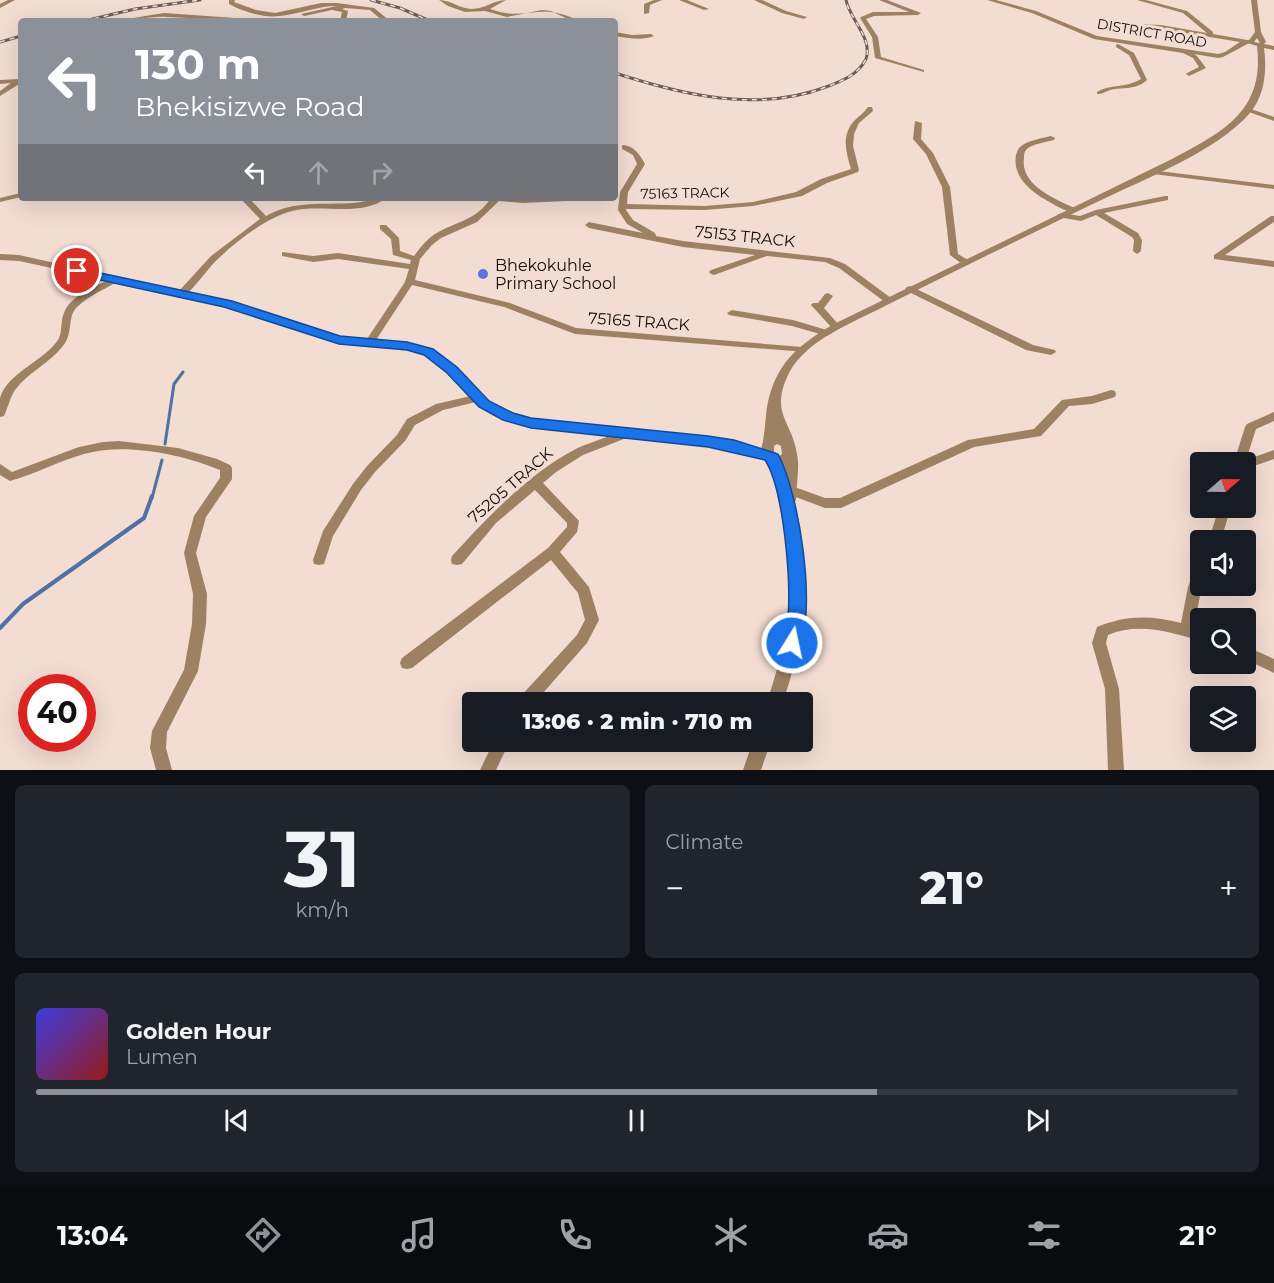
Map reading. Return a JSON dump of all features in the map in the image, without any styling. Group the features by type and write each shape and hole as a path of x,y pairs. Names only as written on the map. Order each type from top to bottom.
{"street":[{"path":"0,6 12,0"},
{"path":"442,0 459,10 487,10 510,17 534,10 550,9 570,18"},
{"path":"487,10 503,0"},
{"path":"646,13 647,4 659,0"},
{"path":"682,0 706,9"},
{"path":"757,0 784,12 804,17"},
{"path":"882,0 918,14 864,16 863,20 875,37 877,54 885,61 922,71"},
{"name":"DISTRICT ROAD","path":"990,0 1034,12 1093,37 1226,56 1255,45"},
{"path":"1140,0 1186,13 1213,35"},
{"path":"1164,0 1165,7"},
{"path":"778,692 797,617 795,551 788,510 769,450 776,388 785,368 802,350 836,327 1193,150 1248,110 1256,99 1260,87 1255,45 1258,32 1254,0"},
{"path":"231,1 276,15 322,2 338,2 345,11 344,18"},
{"path":"291,18 319,10 342,7 372,9 383,18"},
{"path":"144,18 171,15 210,18"},
{"path":"1138,26 1213,35 1274,48"},
{"path":"618,35 632,37 651,36"},
{"path":"1093,37 1128,49 1144,80 1137,84 1112,87 1099,93"},
{"path":"1184,51 1195,57 1203,68 1190,74"},
{"path":"0,82 18,80"},
{"path":"0,94 18,81"},
{"name":"75163 TRACK","path":"666,241 630,222 624,215 623,206 697,208 740,206 804,192 824,181 855,170 848,150 852,129 869,112 870,108"},
{"path":"1248,110 1274,119"},
{"path":"918,123 917,140 928,153 946,187 954,255 965,262"},
{"path":"1051,138 1026,146 1021,151 1020,170 1028,183 1072,210"},
{"path":"623,206 620,192 638,170 640,159 625,147"},
{"path":"1153,171 1274,187"},
{"path":"0,200 18,196"},
{"path":"1061,215 1076,219 1096,212 1165,198"},
{"path":"247,201 266,220"},
{"path":"304,207 313,201"},
{"path":"179,295 190,288 213,258 283,210 304,207 353,207 372,201"},
{"path":"370,342 410,282 414,263 429,243 443,233 474,220 494,201"},
{"path":"1096,212 1135,235 1138,240 1137,251"},
{"path":"1274,218 1217,257 1274,264"},
{"name":"75153 TRACK","path":"589,225 666,241 835,262 888,300"},
{"path":"383,227 395,238 396,253 414,263"},
{"path":"714,273 766,253"},
{"path":"285,254 313,260 338,256 414,263"},
{"path":"0,257 19,258 227,304 339,340 407,346 429,352 452,370 478,398 508,417 531,423 769,450 781,441 790,449"},
{"path":"0,413 4,396 11,387 61,341 69,311 78,301 115,280"},
{"name":"75165 TRACK","path":"410,282 496,302 532,314 546,323 585,333 649,336 802,350"},
{"path":"910,289 1030,348 1051,352"},
{"path":"828,296 818,307 836,327"},
{"path":"732,313 793,323 827,333"},
{"path":"789,489 825,503 841,503 972,443 1037,433 1066,403 1092,400 1111,394"},
{"path":"319,560 327,535 357,487 401,438 411,422 440,407 478,398"},
{"path":"774,408 790,449 788,510"},
{"path":"1243,452 1251,427 1274,416"},
{"name":"75205 TRACK","path":"457,560 492,520 568,458 627,434"},
{"path":"0,468 4,475 10,477 88,448 119,445 172,451 219,464 228,472 226,479 200,516 194,532 190,560 200,594 199,624 191,671 163,720 158,740 164,770"},
{"path":"1256,461 1274,454"},
{"path":"407,663 552,552 573,528 573,521 536,483"},
{"path":"534,692 582,639 592,620 584,591 552,552"},
{"path":"1116,770 1112,689 1099,636 1102,631 1126,622 1190,633"},
{"path":"1256,657 1274,666"},
{"path":"488,770 497,752"},
{"path":"752,770 758,752"}],"waterway":[{"path":"165,444 174,384 183,372"},
{"path":"152,498 162,460"},
{"path":"0,628 23,604 144,518 152,496"}],"railway":[{"path":"97,18 135,9 200,0"},
{"path":"371,0 400,8 423,18"},
{"path":"618,74 693,94 747,100 800,95 826,87 844,80 863,65 866,59 864,36 846,0"},
{"path":"0,42 18,37"}],"place":[{"name":"Bhekokuhle Primary School","path":"483,274"}],"route":[{"path":"77,271 227,304 307,332 339,340 407,346 429,352 452,370 484,404 508,417 546,426 708,441 770,456 773,458 788,510 795,551 798,598 792,643"}]}
